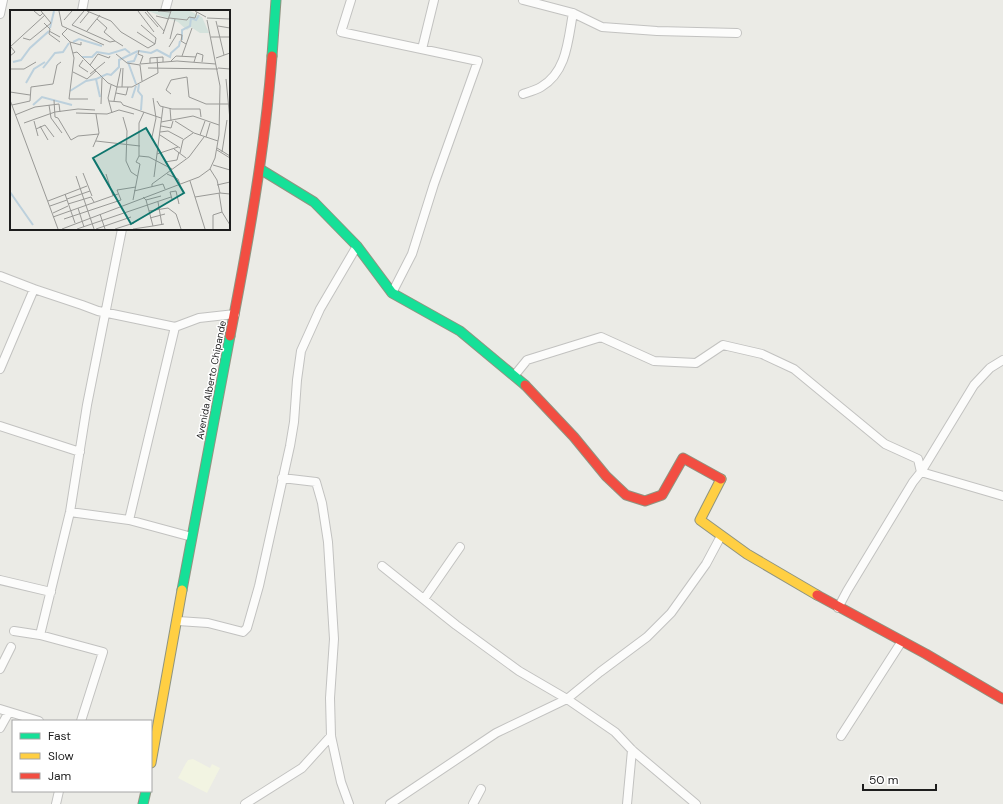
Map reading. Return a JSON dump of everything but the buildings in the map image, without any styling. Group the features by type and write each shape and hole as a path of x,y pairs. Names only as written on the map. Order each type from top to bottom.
{"street":[{"path":"0,14 3,0"},
{"path":"82,10 84,0"},
{"path":"165,10 168,0"},
{"name":"Avenida Alberto Chipande","path":"152,758 178,621 192,537 235,314 260,169 270,85 276,0"},
{"path":"351,0 341,32 478,61 434,184 412,254 392,293"},
{"path":"422,49 434,0"},
{"path":"523,0 573,13 602,27 657,31 737,33"},
{"path":"523,94 541,88 560,68 566,53 573,13"},
{"path":"260,169 314,202 357,246 392,293 460,331 522,382 606,476 626,495 645,501 662,495 683,458 721,478 700,520 721,536 838,608 902,641 1003,699"},
{"path":"40,635 70,512 87,405 122,230"},
{"path":"178,621 208,623 243,632 247,628 259,586 293,428 301,351 320,309 357,246"},
{"path":"0,276 98,311 176,327 199,318 235,314"},
{"path":"0,369 34,289"},
{"path":"129,520 176,327"},
{"path":"514,376 527,360 601,336 654,361 696,363 723,345 762,354 794,369 885,444 918,459 921,472"},
{"path":"838,608 913,482 921,472 974,385 990,368 1003,360"},
{"path":"0,426 80,452"},
{"path":"921,472 1003,496"},
{"path":"282,478 316,482 322,503 328,542 334,638 330,698 331,736 341,782 349,804"},
{"path":"70,512 129,520 192,537"},
{"path":"390,804 496,734 567,699 647,637 671,613 706,564 721,536"},
{"path":"424,599 460,547"},
{"path":"382,566 456,625 519,671 567,699 614,732 632,750 696,804"},
{"path":"0,580 51,592"},
{"path":"14,631 40,635 103,652 81,720"},
{"path":"841,736 902,641"},
{"path":"0,668 11,647"},
{"path":"0,709 37,720"},
{"path":"0,728 9,712"},
{"path":"245,804 290,774 302,768 331,736"},
{"path":"627,804 632,750"},
{"path":"473,804 481,789"},
{"path":"56,804 59,792"},
{"path":"143,804 146,792"}],"shaded area":[{"path":"193,759 210,768 212,764 220,768 207,793 178,778 188,760"}],"traffic: fast":[{"path":"272,56 276,0"},
{"path":"260,169 314,202 357,246 392,293 460,331 525,385"},
{"path":"182,590 230,336"},
{"path":"143,804 146,792"}],"traffic: slow":[{"path":"721,479 700,520 747,554 817,595"},
{"path":"152,757 182,590"}],"traffic: jam":[{"path":"230,336 260,161 272,56"},
{"path":"525,385 574,437 606,476 626,495 645,501 662,495 683,458 721,479"},
{"path":"817,595 926,654 1003,699"}]}
